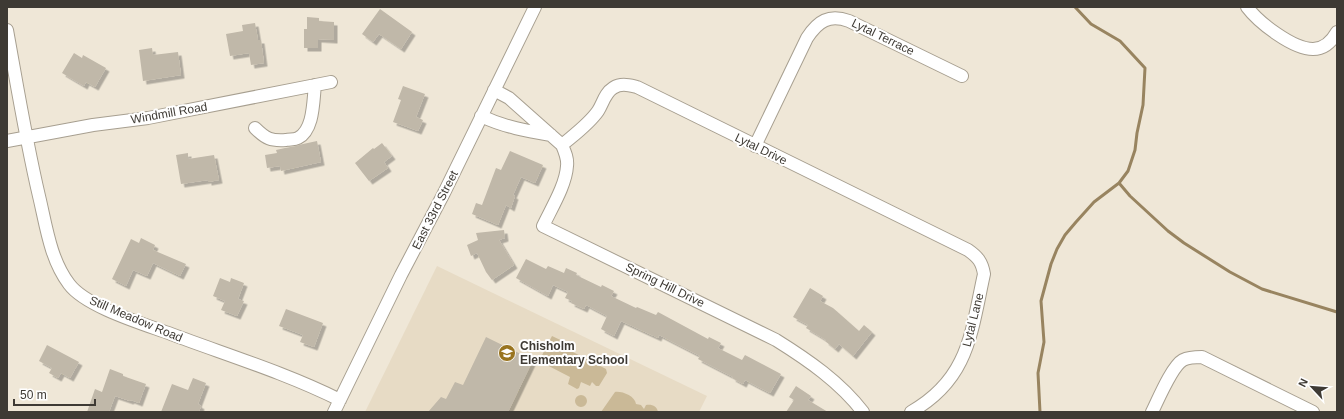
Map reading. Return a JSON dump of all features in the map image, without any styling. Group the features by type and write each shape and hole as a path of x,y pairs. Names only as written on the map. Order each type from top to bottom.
{"street":[{"name":"East 33rd Street","path":"334,412 535,7"},
{"path":"1247,7 1271,30 1298,45 1307,48 1315,49 1325,46 1333,40 1337,32"},
{"name":"Lytal Terrace","path":"755,146 807,38 814,27 823,21 832,18 840,18 849,21 962,76"},
{"name":"Still Meadow Road","path":"7,30 26,138 48,237 59,267 70,285 90,302 307,384 340,400"},
{"name":"Windmill Road","path":"7,141 94,125 148,118 330,82"},
{"path":"256,128 262,136 270,140 296,139 304,134 310,125 315,85"},
{"name":"Lytal Drive","path":"562,145 588,123 598,110 609,91 619,85 627,85 637,88 968,250 977,256"},
{"path":"494,90 508,98 562,145"},
{"path":"481,116 497,124 530,132 551,135"},
{"name":"Spring Hill Drive","path":"562,145 566,156 567,166 565,178 542,226 776,340 801,355 830,377 863,412"},
{"name":"Lytal Lane","path":"911,412 928,402 946,384 959,365 968,347 984,274 977,256"},
{"path":"1152,412 1170,377 1182,360 1202,357 1313,412"}],"shaded area":[{"name":"Chisholm Elementary School","path":"437,266 707,396 699,412 365,412"},
{"path":"552,336 573,346 571,351 606,369 607,373 599,386 596,386 592,382 590,386 581,382 579,388 577,389 568,384 570,377 539,361"},
{"path":"615,392 621,392 631,396 636,404 641,405 644,409 646,405 654,406 657,408 658,412 601,412"},
{"path":"579,395 583,395 587,401 583,407 579,407 575,403 575,399"}],"building":[{"path":"380,9 412,32 401,49 379,34 373,42 362,34"},
{"path":"307,17 319,18 319,21 334,22 334,40 318,39 318,48 304,48 304,29 307,29"},
{"path":"255,23 258,40 261,40 264,63 251,65 249,53 230,56 226,34 243,31 242,25"},
{"path":"152,48 153,55 178,52 181,75 143,81 139,50"},
{"path":"74,53 82,58 83,55 106,68 95,87 86,82 84,86 62,73"},
{"path":"403,86 425,94 416,117 423,120 418,131 393,122 401,100 398,99"},
{"path":"317,141 321,162 281,171 280,166 267,168 265,155 277,153 276,150"},
{"path":"382,143 392,156 384,162 388,168 369,181 355,163 373,148 374,149"},
{"path":"510,151 543,165 535,183 521,177 513,195 515,196 511,208 506,205 498,225 472,214 476,203 482,205 496,168 501,170"},
{"path":"188,153 188,159 214,155 219,180 181,184 176,155"},
{"path":"504,230 505,238 499,240 514,265 492,280 486,272 477,253 471,256 467,245 478,240 476,233"},
{"path":"141,238 155,245 153,250 186,264 180,276 153,263 147,276 133,270 126,286 112,279 131,239 139,243"},
{"path":"526,259 546,269 548,266 564,273 566,268 577,273 576,275 601,287 602,285 614,291 611,296 636,308 637,307 656,315 658,312 708,339 709,337 721,343 718,348 742,360 745,355 781,374 770,393 745,380 743,384 732,378 733,377 698,359 700,356 659,335 658,338 621,321 614,336 601,329 607,316 586,305 584,309 571,303 572,301 565,298 568,292 553,285 548,296 516,278"},
{"path":"220,278 230,282 231,278 244,283 238,299 244,301 237,316 221,310 225,301 213,296"},
{"path":"810,288 823,296 820,301 833,308 859,331 864,325 872,332 853,356 839,344 835,349 825,341 826,340 806,328 808,325 793,317"},
{"path":"286,309 323,323 314,347 300,342 303,335 279,326"},
{"path":"486,337 533,360 508,412 428,412 441,397 446,399 455,382 463,385"},
{"path":"47,345 79,362 70,378 61,373 58,378 49,373 52,368 39,361"},
{"path":"110,369 123,374 123,376 146,384 139,403 115,396 109,412 87,412 95,389 102,392"},
{"path":"193,378 206,383 198,404 201,406 199,412 161,412 172,384 188,390"},
{"path":"796,386 811,396 808,400 828,412 786,412 794,400 789,397"}],"waterway":[{"path":"1040,412 1038,373 1044,342 1041,301 1051,264 1065,235 1094,202 1119,183 1128,171 1135,150 1143,105 1145,68 1120,41 1091,24 1075,7"},
{"path":"1119,183 1130,196 1168,231 1230,272 1262,289 1337,312"}],"place":[{"name":"Chisholm Elementary School","path":"507,353"}]}
